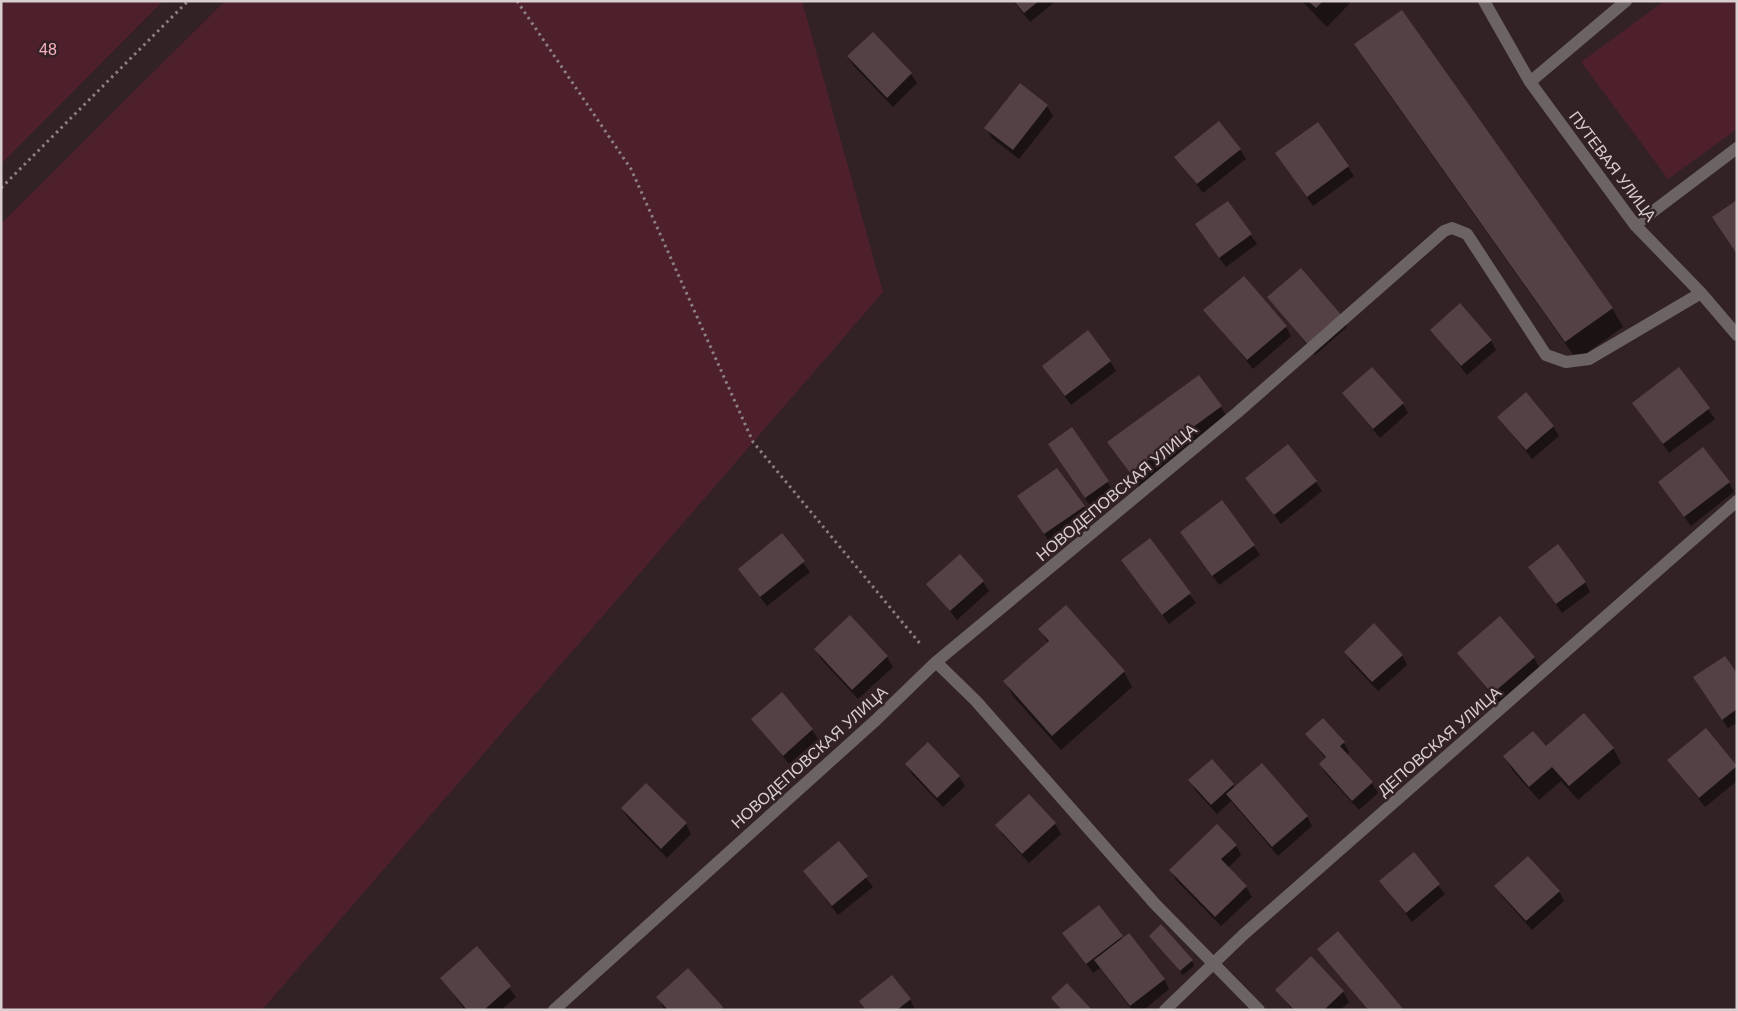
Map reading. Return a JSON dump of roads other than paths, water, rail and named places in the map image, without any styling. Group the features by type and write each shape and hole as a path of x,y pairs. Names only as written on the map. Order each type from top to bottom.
{"street":[{"name":"ПУТЕВАЯ УЛИЦА","path":"1484,1 1530,82 1636,225 1701,293 1737,335"},
{"path":"1530,82 1626,1"},
{"path":"1636,225 1737,148"},
{"name":"НОВОДЕПОВСКАЯ УЛИЦА","path":"554,1010 876,720 936,662 1238,412 1444,231 1452,228 1467,234 1546,355 1566,362 1589,359 1701,293"},
{"name":"ДЕПОВСКАЯ УЛИЦА","path":"1165,1010 1213,964 1737,501"},
{"path":"936,662 976,701 1155,904 1259,1010"}],"park label":[{"name":"48","path":"48,49"}]}
